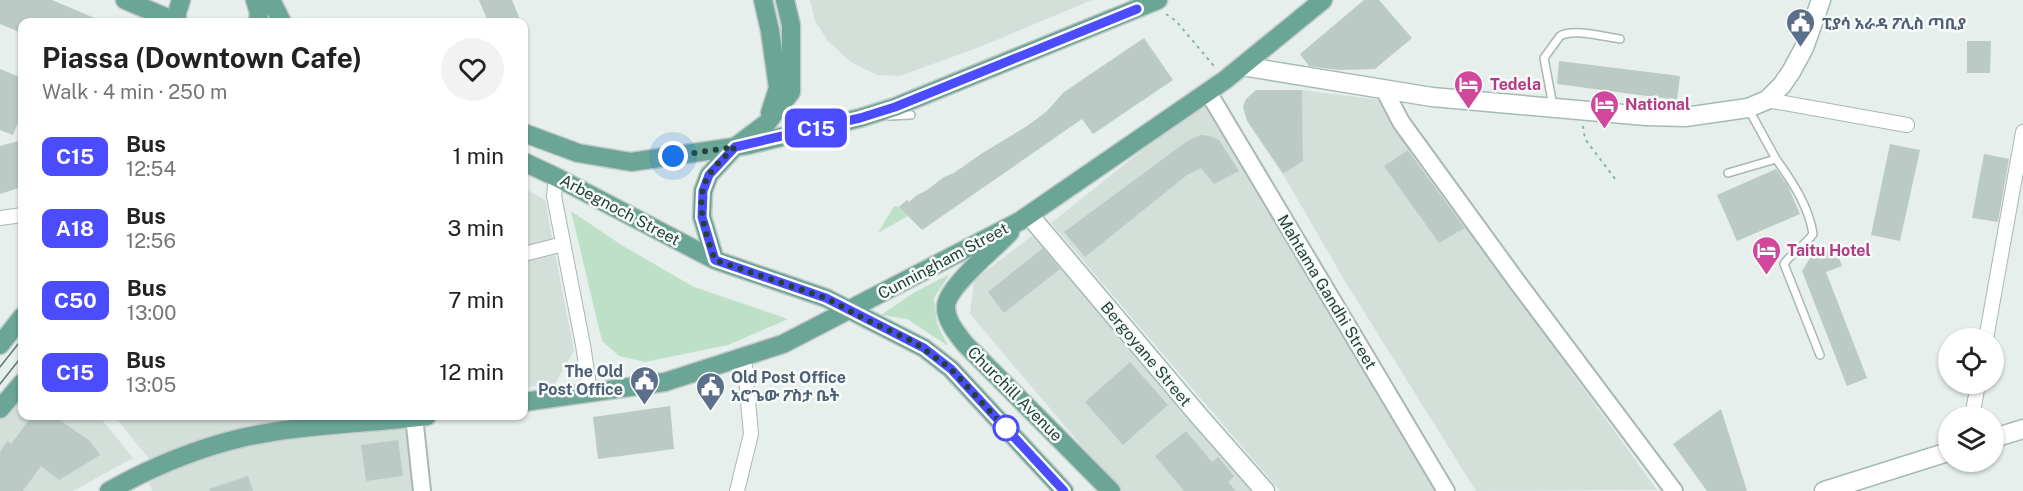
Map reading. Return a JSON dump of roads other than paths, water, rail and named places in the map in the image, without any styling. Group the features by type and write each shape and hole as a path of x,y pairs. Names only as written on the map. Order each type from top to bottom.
{"main road":[{"path":"120,0 140,18"},
{"path":"125,0 168,18"},
{"path":"177,18 181,0"},
{"path":"763,0 770,31 777,88 767,123"},
{"path":"715,260 702,217 703,191 709,175 735,147 767,123 791,92 791,25 785,0"},
{"name":"Cunningham Street","path":"528,401 665,382 783,344 1025,218 1225,81 1323,0"},
{"path":"1242,66 1385,91 1553,109 1685,117 1748,108 1767,100 1782,85 1796,64 1821,0"},
{"path":"258,18 259,13 270,1 280,18"},
{"name":"Arbegnoch Street","path":"528,134 578,153 631,162 735,147 860,118 895,107 1154,2"},
{"name":"Arbegnoch Street","path":"528,164 715,260 826,298 850,310"},
{"name":"Cunningham Street","path":"956,286 1025,218"},
{"name":"Bergoyane Street","path":"1025,218 1265,491"},
{"name":"Churchill Avenue","path":"956,286 948,297 946,307 949,320 956,332 1111,491"},
{"name":"Churchill Avenue","path":"850,310 914,342 951,369 1064,491"},
{"path":"0,345 18,322"},
{"path":"0,409 18,388"},
{"path":"109,491 188,454 240,438 381,420"},
{"path":"2004,435 2023,429"},
{"path":"1824,491 1938,455"}],"street":[{"path":"1385,91 1408,131 1518,283 1674,491"},
{"name":"Mahtama Gandhi Street","path":"1208,92 1446,491"},
{"path":"1767,100 1907,125"},
{"path":"1988,328 2023,132"},
{"path":"556,177 554,196 584,345 590,392"},
{"path":"0,218 18,216"},
{"path":"528,253 563,244"},
{"path":"737,491 752,434 744,357"},
{"path":"419,420 422,491"}],"lane":[{"path":"1553,109 1545,57 1560,36 1563,33 1586,33 1620,39"},
{"path":"1748,108 1776,159 1794,185 1811,224 1812,234 1807,242 1789,256 1784,264 1820,355"},
{"path":"860,118 911,115"},
{"path":"1728,173 1776,159"}],"tram line":[{"path":"0,367 18,344"},
{"path":"0,384 18,361"}],"place":[{"name":"ፒያሳ አራዳ ፖሊስ ጣቢያ","path":"1801,48"},
{"name":"Tedela","path":"1469,110"},
{"name":"National","path":"1604,130"},
{"name":"Taitu Hotel","path":"1766,276"},
{"name":"The Old Post Office","path":"644,406"},
{"name":"Old Post Office አሮጌው ፖስታ ቤት","path":"710,412"}]}
